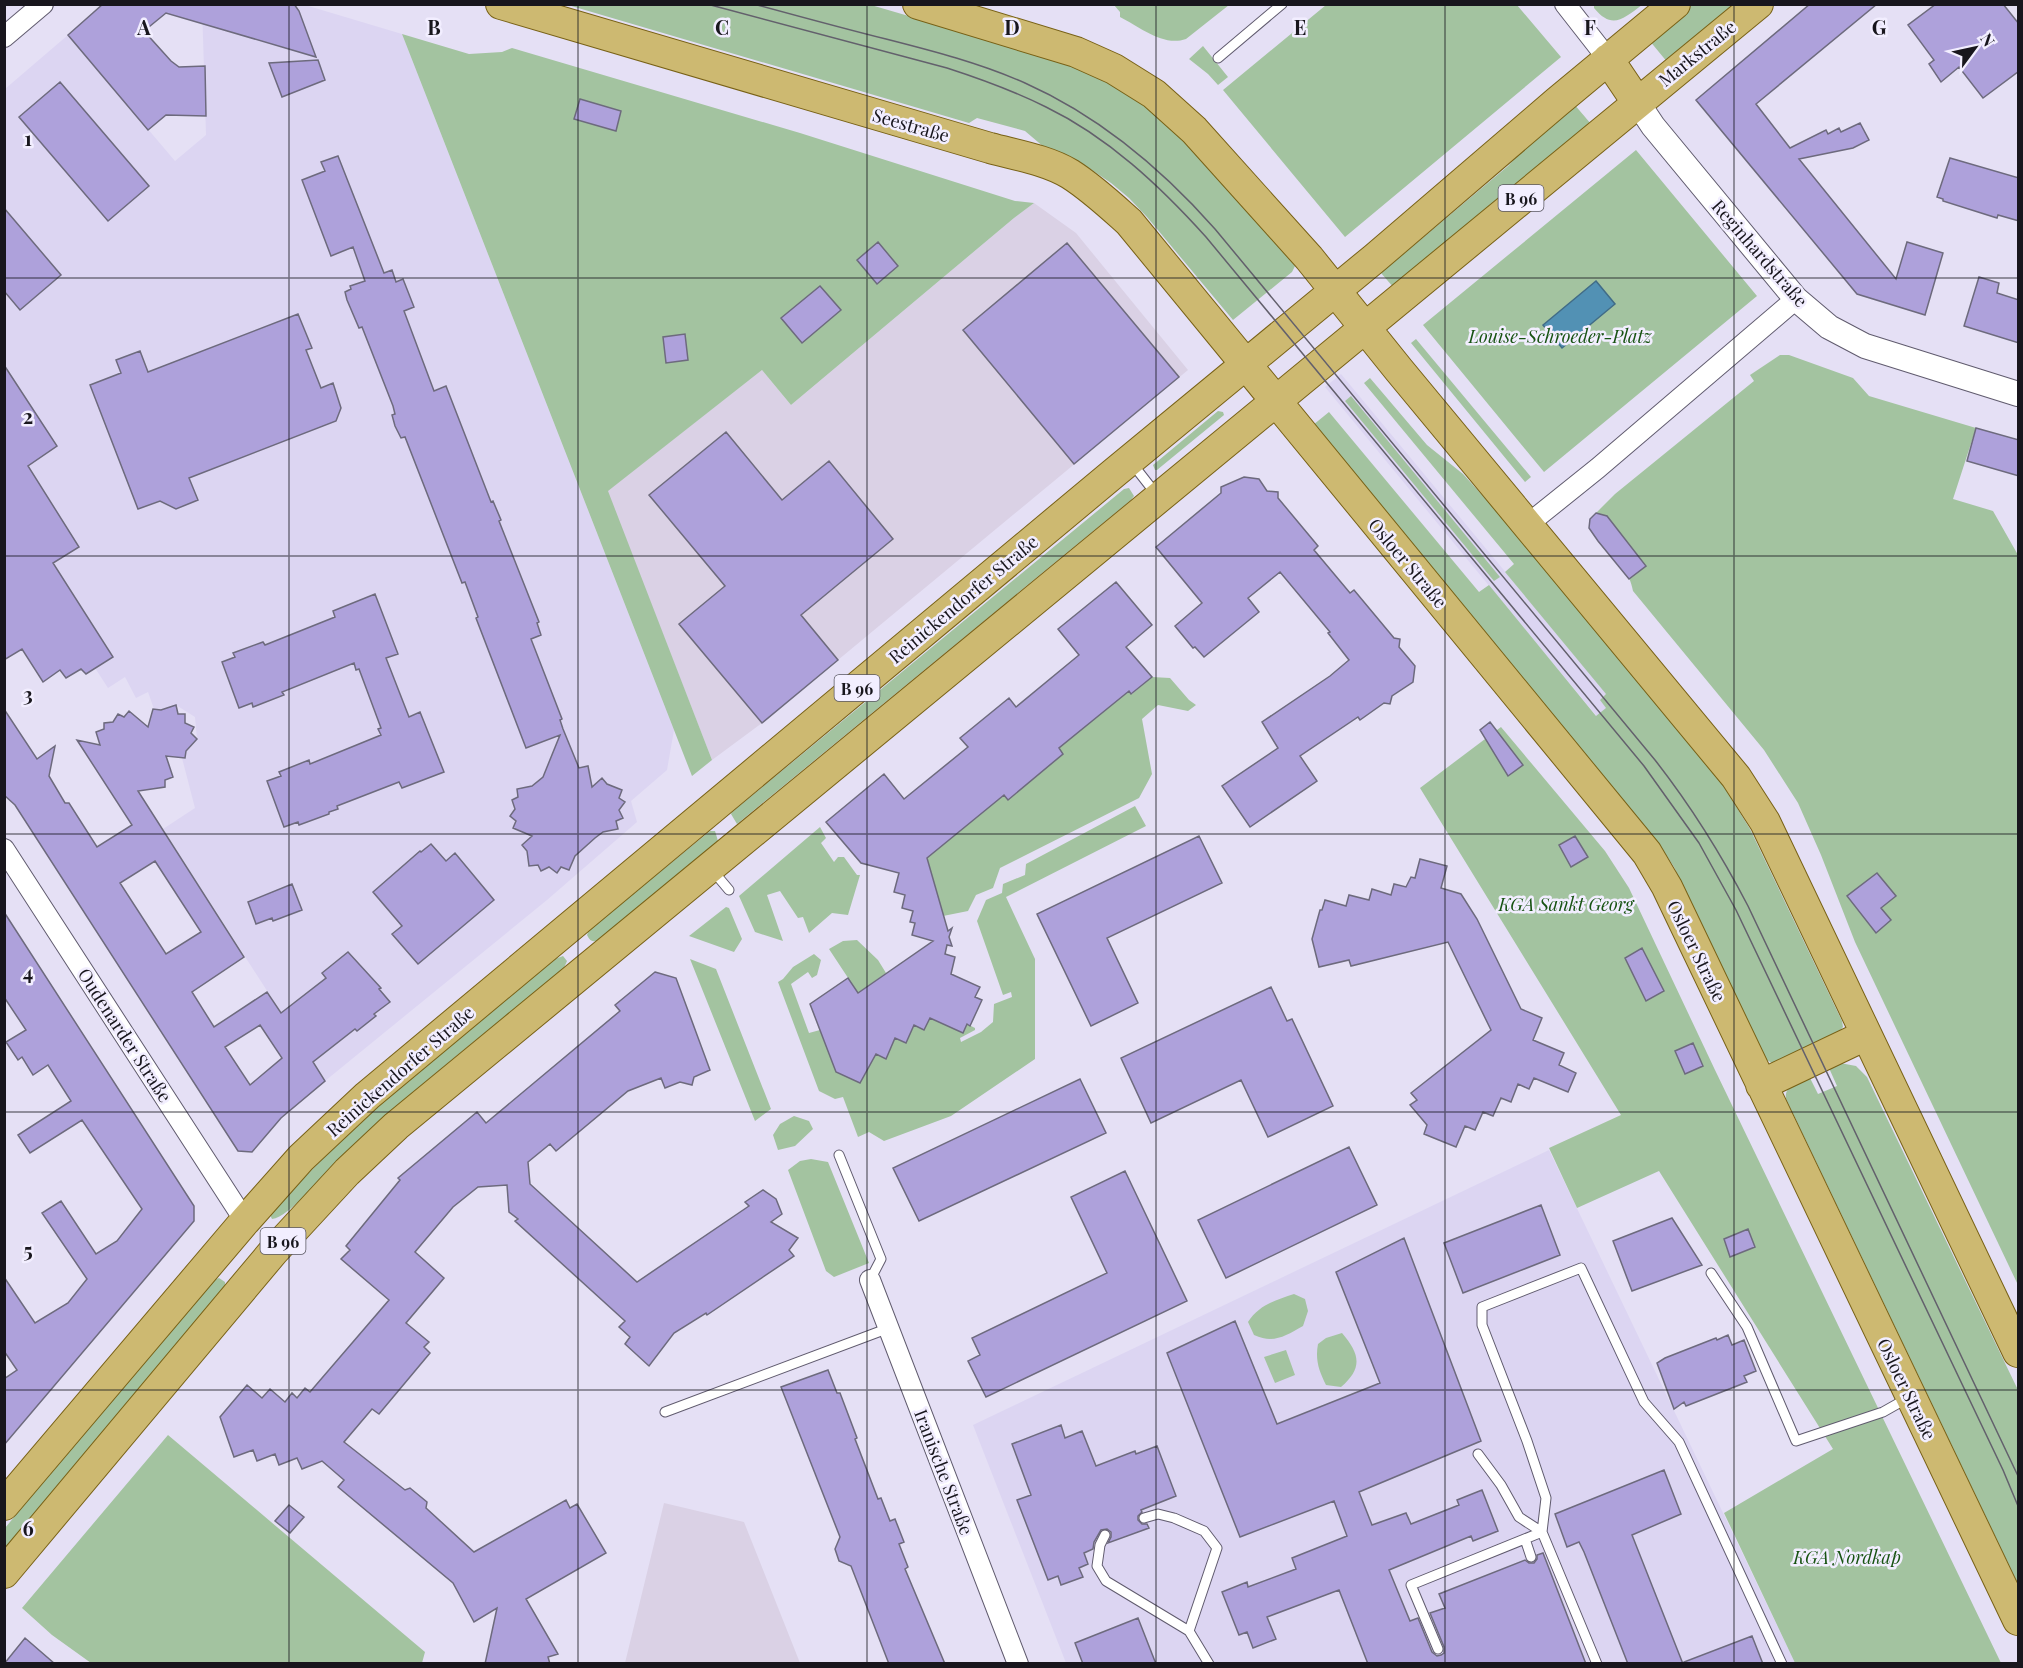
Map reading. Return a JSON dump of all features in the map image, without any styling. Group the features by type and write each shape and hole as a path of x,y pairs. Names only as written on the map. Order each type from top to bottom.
{"main road":[{"name":"Seestraße","path":"501,4 990,148 1031,158 1069,173 1100,195 1129,222 1246,364"},
{"path":"918,4 1076,52 1114,69 1135,81 1167,105 1194,130 1310,258 1736,777 1765,822 2019,1352"},
{"name":"B 96","path":"1336,291 1675,4"},
{"name":"Markstraße","path":"1637,102 1758,4"},
{"path":"1608,59 1637,102"},
{"name":"B 96","path":"4,1574 273,1252 347,1172 396,1126 591,964 719,879 1159,498 1637,102"},
{"name":"Reinickendorfer Straße","path":"4,1505 245,1221 301,1158 367,1095 1336,291"},
{"name":"Osloer Straße","path":"1246,364 1647,853 1666,887 2019,1620"},
{"path":"565,932 591,964"},
{"path":"1761,1085 1866,1035"},
{"name":"B 96","path":"245,1221 273,1252"}],"street":[{"path":"4,37 43,4"},
{"path":"1565,4 1608,59"},
{"name":"Reginhardstraße","path":"1637,102 1653,126 1796,300 1829,327 1865,346 2019,394"},
{"path":"1527,525 1598,468 1796,300"},
{"name":"Oudenarder Straße","path":"4,849 245,1221"},
{"name":"Iranische Straße","path":"870,1280 1018,1664"}],"lane":[{"path":"1218,58 1282,4"},
{"path":"1129,461 1159,498"},
{"path":"839,1155 881,1259 870,1280"},
{"path":"1597,1664 1542,1532 1546,1498 1527,1441 1482,1325 1482,1307 1581,1268 1644,1402 1679,1442 1782,1664"},
{"path":"1711,1273 1747,1327 1796,1441 1883,1412 1911,1396"},
{"path":"665,1412 889,1328"},
{"path":"1478,1454 1501,1485 1519,1516 1542,1532"},
{"path":"1144,1518 1158,1514 1174,1518 1204,1531 1217,1548 1189,1631"},
{"path":"1438,1649 1411,1585 1542,1532"},
{"path":"1105,1535 1100,1545 1097,1566 1106,1581 1189,1631 1209,1664"},
{"path":"1525,1539 1532,1557"}],"shaded area":[{"path":"202,5 305,5 402,34 674,730 667,770 631,801 637,822 547,900 325,1081 163,829 195,808 182,758 185,758 186,751 197,739 195,717 176,705 161,710 154,709 148,692 136,698 125,677 108,688 95,668 86,674 81,669 66,678 5,582 5,89 68,35 175,161 206,135"},
{"path":"1034,203 1076,233 1188,370 762,723 712,760 607,491 762,370 791,405"},
{"path":"1341,374 1649,745 1633,760 1325,387"},
{"path":"1549,1150 1795,1663 1066,1663 973,1425"},
{"path":"664,1503 744,1522 800,1663 625,1663"}],"green space":[{"path":"1594,4 1642,5 1623,18 1612,20 1600,15 1594,8"},
{"path":"568,5 871,5 1062,61 1100,76 1161,114 1231,189 1295,266 1292,272 1233,320 1129,198 1089,168 1045,148 1025,131 977,118 969,123"},
{"path":"1114,5 1229,5 1186,39 1177,41 1160,38 1120,17 1120,12"},
{"path":"1326,5 1517,5 1561,57 1345,237 1223,90"},
{"path":"1692,5 1738,5 1668,63 1649,40"},
{"path":"402,34 469,54 502,52 512,48 800,133 1015,201 1034,203 791,405 762,370 608,491 712,760 692,776"},
{"path":"1203,46 1228,77 1218,85 1189,59"},
{"path":"1574,104 1591,124 1394,288 1381,273 1508,166 1534,138"},
{"name":"Louise-Schroeder-Platz","path":"1636,150 1757,296 1544,472 1423,325"},
{"path":"1416,339 1531,477 1525,482 1411,343"},
{"path":"1780,355 1789,355 1853,378 1869,396 1976,428 1953,499 1993,511 2018,555 2018,1285 1855,942 1798,803 1764,750 1633,591 1629,578 1598,541 1590,526 1590,519 1615,494 1754,381 1750,375"},
{"path":"1370,378 1427,445 1463,474 1493,507 1721,782 1750,829 1842,1021 1843,1027 1839,1032 1777,1062 1772,1063 1765,1059 1674,867 1663,850 1313,425 1329,412 1479,592 1489,585 1596,716 1606,708 1600,700 1606,694 1505,572 1514,564 1364,383"},
{"path":"1351,396 1500,577 1494,581 1345,401"},
{"path":"1218,411 1223,412 1224,415 1155,470 1153,465"},
{"path":"1129,488 1134,496 1131,500 737,824 732,812 1124,489"},
{"path":"1152,677 1170,678 1196,705 1188,711 1158,705 1142,719 1152,774 1139,798 1000,868 993,888 976,895 968,911 943,916 926,854 1003,794 1008,800 1063,754 1057,746 1066,738 1068,740 1129,691 1132,694"},
{"name":"KGA Nordkap","path":"1501,727 1605,851 1629,888 2001,1663 1795,1663 1724,1513 1833,1449 1659,1171 1577,1208 1549,1148 1621,1115 1420,788"},
{"path":"1135,806 1146,826 1006,897 1035,959 1035,1059 951,1116 884,1141 869,1132 858,1137 843,1097 835,1099 819,1091 778,982 793,967 814,954 821,960 817,975 812,978 808,972 791,984 809,1033 820,1030 860,1083 876,1054 886,1058 895,1038 906,1043 914,1025 924,1030 932,1014 963,1033 967,1024 975,1028 960,1038 961,1042 981,1032 993,1022 994,1004 1012,997 1011,992 1003,995 977,921 986,900 1002,893 1003,884 1025,875 1026,864"},
{"path":"820,827 826,838 821,843 834,862 838,857 844,857 857,875 860,875 848,915 832,913 809,933 803,917 798,918 780,891 767,895 783,941 755,932 739,896"},
{"path":"710,831 715,831 718,841 599,941 589,939 587,935 589,930"},
{"path":"726,907 729,908 742,939 734,952 689,936"},
{"path":"857,940 878,960 886,973 858,993 829,949 843,941"},
{"path":"563,956 567,961 563,970 421,1085 339,1159 297,1203 288,1211 272,1219 270,1215 276,1206 370,1111 555,959"},
{"path":"690,959 716,969 771,1109 755,1121"},
{"path":"1840,1063 1856,1066 1867,1077 2018,1390 2018,1584 1786,1099 1787,1090 1790,1087 1809,1076 1818,1094 1837,1086 1829,1068"},
{"path":"794,1116 809,1121 813,1129 795,1146 778,1150 773,1135 780,1124"},
{"path":"811,1159 828,1162 869,1263 834,1277 826,1271 788,1170 800,1161"},
{"path":"219,1278 225,1282 225,1287 5,1550 5,1528 211,1281"},
{"path":"1294,1294 1305,1299 1308,1311 1303,1326 1274,1339 1254,1335 1248,1322 1252,1316 1268,1304"},
{"path":"1342,1333 1353,1348 1356,1367 1341,1387 1326,1385 1318,1365 1318,1344 1326,1338"},
{"path":"1286,1350 1295,1375 1275,1383 1264,1357"},
{"path":"168,1435 425,1652 422,1663 91,1663 52,1635 22,1608"}],"water":[{"path":"1596,281 1615,304 1562,348 1543,325"}],"building":[{"path":"103,4 294,4 299,11 316,57 166,13 144,31 179,67 205,66 206,116 166,115 148,130 68,35"},
{"path":"1810,4 1877,4 1756,104 1790,148 1826,130 1828,134 1839,128 1841,132 1860,123 1869,140 1853,148 1799,159 1896,279 1907,242 1943,253 1925,315 1857,294 1696,100"},
{"path":"1936,4 2003,4 2019,24 2019,71 1983,98 1959,67 1941,82 1929,64 1934,60 1908,25"},
{"path":"318,60 325,80 282,97 269,63"},
{"path":"60,82 149,186 108,221 19,117"},
{"path":"580,99 621,111 616,131 574,119"},
{"path":"338,156 384,273 392,270 396,282 403,279 414,307 404,311 434,391 446,386 491,502 493,501 501,520 499,521 539,622 537,623 541,635 531,639 579,768 588,766 592,787 602,778 607,784 622,790 619,798 625,802 619,810 623,818 616,821 618,829 603,832 595,838 575,856 569,870 561,867 557,873 549,867 541,871 538,865 529,866 527,851 522,845 532,836 513,828 516,821 510,816 515,809 512,800 518,797 517,789 532,786 543,777 560,735 526,748 476,618 478,617 465,582 462,583 405,437 401,438 395,426 392,415 395,414 393,406 362,327 359,328 347,300 345,292 351,289 350,286 365,281 353,247 331,256 302,180 325,171 321,162"},
{"path":"1950,158 2019,178 2019,221 1998,215 1997,218 1937,197"},
{"path":"4,208 61,275 20,310 4,291"},
{"path":"878,242 898,266 877,284 857,260"},
{"path":"1067,243 1179,377 1074,464 963,330"},
{"path":"1979,277 1999,283 1997,293 2019,300 2019,343 1964,326"},
{"path":"820,286 841,310 802,343 781,318"},
{"path":"298,314 312,348 306,350 321,388 333,383 341,408 336,421 189,478 198,500 176,509 160,501 138,509 90,385 121,373 116,360 140,351 148,372"},
{"path":"685,334 688,360 666,363 663,337"},
{"path":"4,365 57,446 28,466 79,547 53,563 113,657 86,674 81,669 66,678 60,670 43,682 22,649 4,660"},
{"path":"1976,428 2019,440 2019,476 1967,461"},
{"path":"726,432 782,500 829,461 893,539 801,615 838,660 762,723 679,624 725,586 649,495"},
{"path":"1244,477 1259,479 1267,491 1278,492 1278,498 1318,546 1314,550 1350,593 1354,590 1394,638 1400,639 1399,647 1415,666 1413,682 1392,696 1390,704 1384,703 1360,720 1358,717 1300,756 1317,781 1250,827 1222,786 1278,748 1262,722 1330,676 1349,660 1328,633 1330,632 1280,572 1248,598 1259,612 1204,657 1195,647 1193,648 1175,626 1202,603 1156,547 1221,493 1221,487"},
{"path":"1596,513 1607,516 1646,566 1629,579 1589,528 1590,519"},
{"path":"1116,582 1152,625 1126,647 1152,677 1131,694 1129,691 1059,748 1063,754 1008,800 1004,795 927,858 948,931 952,928 949,937 952,946 947,945 945,954 955,957 951,974 980,987 975,997 982,1000 970,1026 967,1024 963,1033 930,1018 924,1030 914,1025 906,1043 895,1038 886,1059 876,1054 860,1083 836,1072 810,1004 848,978 858,993 933,941 912,935 915,923 910,922 913,911 902,908 905,895 894,892 899,873 861,863 826,822 884,774 904,799 968,747 960,738 1009,698 1016,707 1079,655 1058,629"},
{"path":"375,594 398,654 386,658 409,717 420,712 444,772 402,788 399,782 337,806 338,809 329,814 299,825 298,822 284,827 267,781 281,776 279,772 309,760 310,764 381,735 378,729 381,728 359,669 356,670 354,663 282,692 284,695 253,707 252,703 239,708 222,662 235,657 233,653 263,642 265,645 335,617 333,611"},
{"path":"176,705 178,714 185,714 185,723 194,727 191,733 197,739 186,751 185,758 166,756 173,777 165,780 165,787 138,791 244,957 192,992 214,1027 267,992 281,1013 326,978 322,973 348,952 381,988 379,989 390,1002 357,1031 355,1029 313,1062 325,1081 281,1118 252,1152 238,1151 15,805 4,795 4,709 37,759 55,746 49,776 65,803 69,803 97,847 132,825 77,740 100,745 96,732 104,729 104,723 113,722 118,714 124,717 129,711 148,727 153,709 161,710","holes":["155,861 201,932 166,954 120,883","260,1025 282,1058 250,1085 225,1047"]},
{"path":"1490,722 1523,765 1508,776 1480,730"},
{"path":"1199,836 1222,883 1107,938 1138,1003 1091,1026 1037,914"},
{"path":"1575,836 1588,857 1571,867 1559,845"},
{"path":"431,844 446,861 455,853 494,900 418,964 392,934 402,926 373,892"},
{"path":"1420,859 1447,866 1441,888 1461,894 1477,919 1521,1009 1542,1018 1533,1040 1564,1053 1559,1065 1576,1073 1568,1092 1534,1078 1529,1089 1518,1084 1511,1102 1501,1098 1493,1116 1483,1112 1475,1130 1465,1126 1456,1147 1424,1134 1427,1125 1410,1105 1417,1100 1411,1093 1491,1030 1448,942 1351,966 1349,960 1319,967 1312,939 1325,900 1346,906 1349,895 1369,900 1372,889 1391,895 1394,884 1406,887 1411,877 1415,878"},
{"path":"1877,873 1896,896 1881,908 1891,920 1876,933 1847,896"},
{"path":"292,884 302,910 273,921 272,918 256,924 248,902"},
{"path":"4,912 194,1206 194,1221 4,1445 4,1379 17,1370 4,1351 4,1277 35,1323 68,1303 87,1279 42,1213 61,1201 96,1254 117,1241 142,1209 82,1120 30,1153 18,1135 71,1101 48,1065 33,1075 22,1057 18,1060 6,1042 26,1030 4,997"},
{"path":"1642,948 1664,991 1646,1001 1625,958"},
{"path":"655,972 676,978 710,1070 694,1077 692,1085 680,1082 665,1088 661,1078 628,1091 556,1151 550,1144 528,1162 530,1184 637,1282 749,1206 745,1202 763,1190 776,1199 782,1214 771,1222 798,1238 789,1250 794,1256 707,1315 706,1313 674,1333 649,1366 625,1344 630,1337 619,1327 625,1321 515,1221 518,1219 509,1212 507,1185 478,1187 453,1207 415,1252 444,1278 406,1323 429,1342 424,1347 430,1353 379,1414 372,1409 344,1442 405,1490 410,1488 427,1502 426,1508 474,1552 566,1500 570,1508 577,1504 606,1553 526,1599 558,1654 548,1657 550,1664 485,1664 497,1608 474,1622 453,1583 338,1487 344,1480 322,1461 302,1469 297,1458 279,1465 275,1454 257,1461 253,1450 234,1457 220,1417 247,1385 262,1398 270,1389 285,1402 292,1393 297,1398 305,1388 310,1392 389,1300 341,1259 350,1250 346,1246 400,1180 398,1178 477,1112 486,1123 620,1011 615,1005"},
{"path":"1271,987 1287,1021 1292,1019 1333,1106 1268,1137 1241,1080 1151,1123 1121,1058"},
{"path":"1693,1043 1703,1066 1685,1074 1675,1051"},
{"path":"1080,1079 1106,1133 919,1221 893,1168"},
{"path":"1349,1147 1377,1205 1226,1278 1198,1220"},
{"path":"1125,1171 1187,1301 986,1397 968,1361 980,1355 972,1338 1107,1273 1071,1197"},
{"path":"1541,1205 1560,1255 1463,1293 1444,1243"},
{"path":"1672,1218 1702,1265 1632,1291 1613,1241"},
{"path":"1748,1229 1755,1247 1730,1257 1724,1239"},
{"path":"1404,1238 1481,1441 1359,1492 1372,1525 1406,1513 1411,1524 1459,1505 1457,1500 1482,1490 1498,1531 1473,1541 1471,1536 1389,1570 1410,1621 1418,1618 1432,1652 1437,1656 1441,1655 1444,1653 1444,1647 1430,1613 1445,1608 1439,1594 1525,1560 1534,1563 1537,1555 1543,1553 1586,1664 1368,1664 1339,1590 1267,1617 1276,1639 1253,1648 1247,1632 1239,1635 1222,1592 1247,1582 1248,1587 1296,1569 1292,1558 1347,1536 1334,1501 1240,1537 1167,1353 1235,1321 1277,1424 1380,1383 1336,1272"},
{"path":"1728,1335 1732,1345 1744,1340 1756,1371 1744,1376 1747,1382 1686,1406 1684,1402 1674,1409 1657,1363"},
{"path":"828,1370 837,1393 840,1393 878,1499 881,1498 890,1521 895,1519 904,1542 899,1544 908,1567 905,1569 945,1664 889,1664 851,1566 839,1561 835,1549 840,1537 781,1387"},
{"path":"1061,1425 1065,1438 1082,1431 1096,1466 1135,1451 1136,1454 1157,1446 1176,1496 1141,1510 1138,1520 1142,1524 1147,1524 1149,1528 1108,1543 1111,1532 1107,1529 1101,1530 1093,1549 1084,1553 1088,1564 1079,1568 1083,1577 1061,1585 1058,1576 1048,1580 1017,1500 1031,1495 1012,1444"},
{"path":"1664,1470 1681,1514 1632,1535 1683,1664 1628,1664 1584,1552 1579,1542 1567,1547 1555,1514"},
{"path":"289,1505 304,1517 290,1533 275,1521"},
{"path":"1138,1618 1156,1664 1083,1664 1075,1643"},
{"path":"1752,1636 1763,1664 1684,1664 1684,1662"},
{"path":"25,1638 55,1664 4,1664"}],"tram line":[{"path":"707,4 947,68 1034,101 1069,119 1112,148 1152,181 1206,237 1644,766 1699,843 1736,910 2003,1470 2018,1506"},
{"path":"754,4 956,58 991,69 1052,96 1104,128 1128,146 1151,165 1215,229 1655,760 1705,831 1748,906 2018,1476"}],"park label":[{"name":"KGA Sankt Georg","path":"1566,904"}]}
